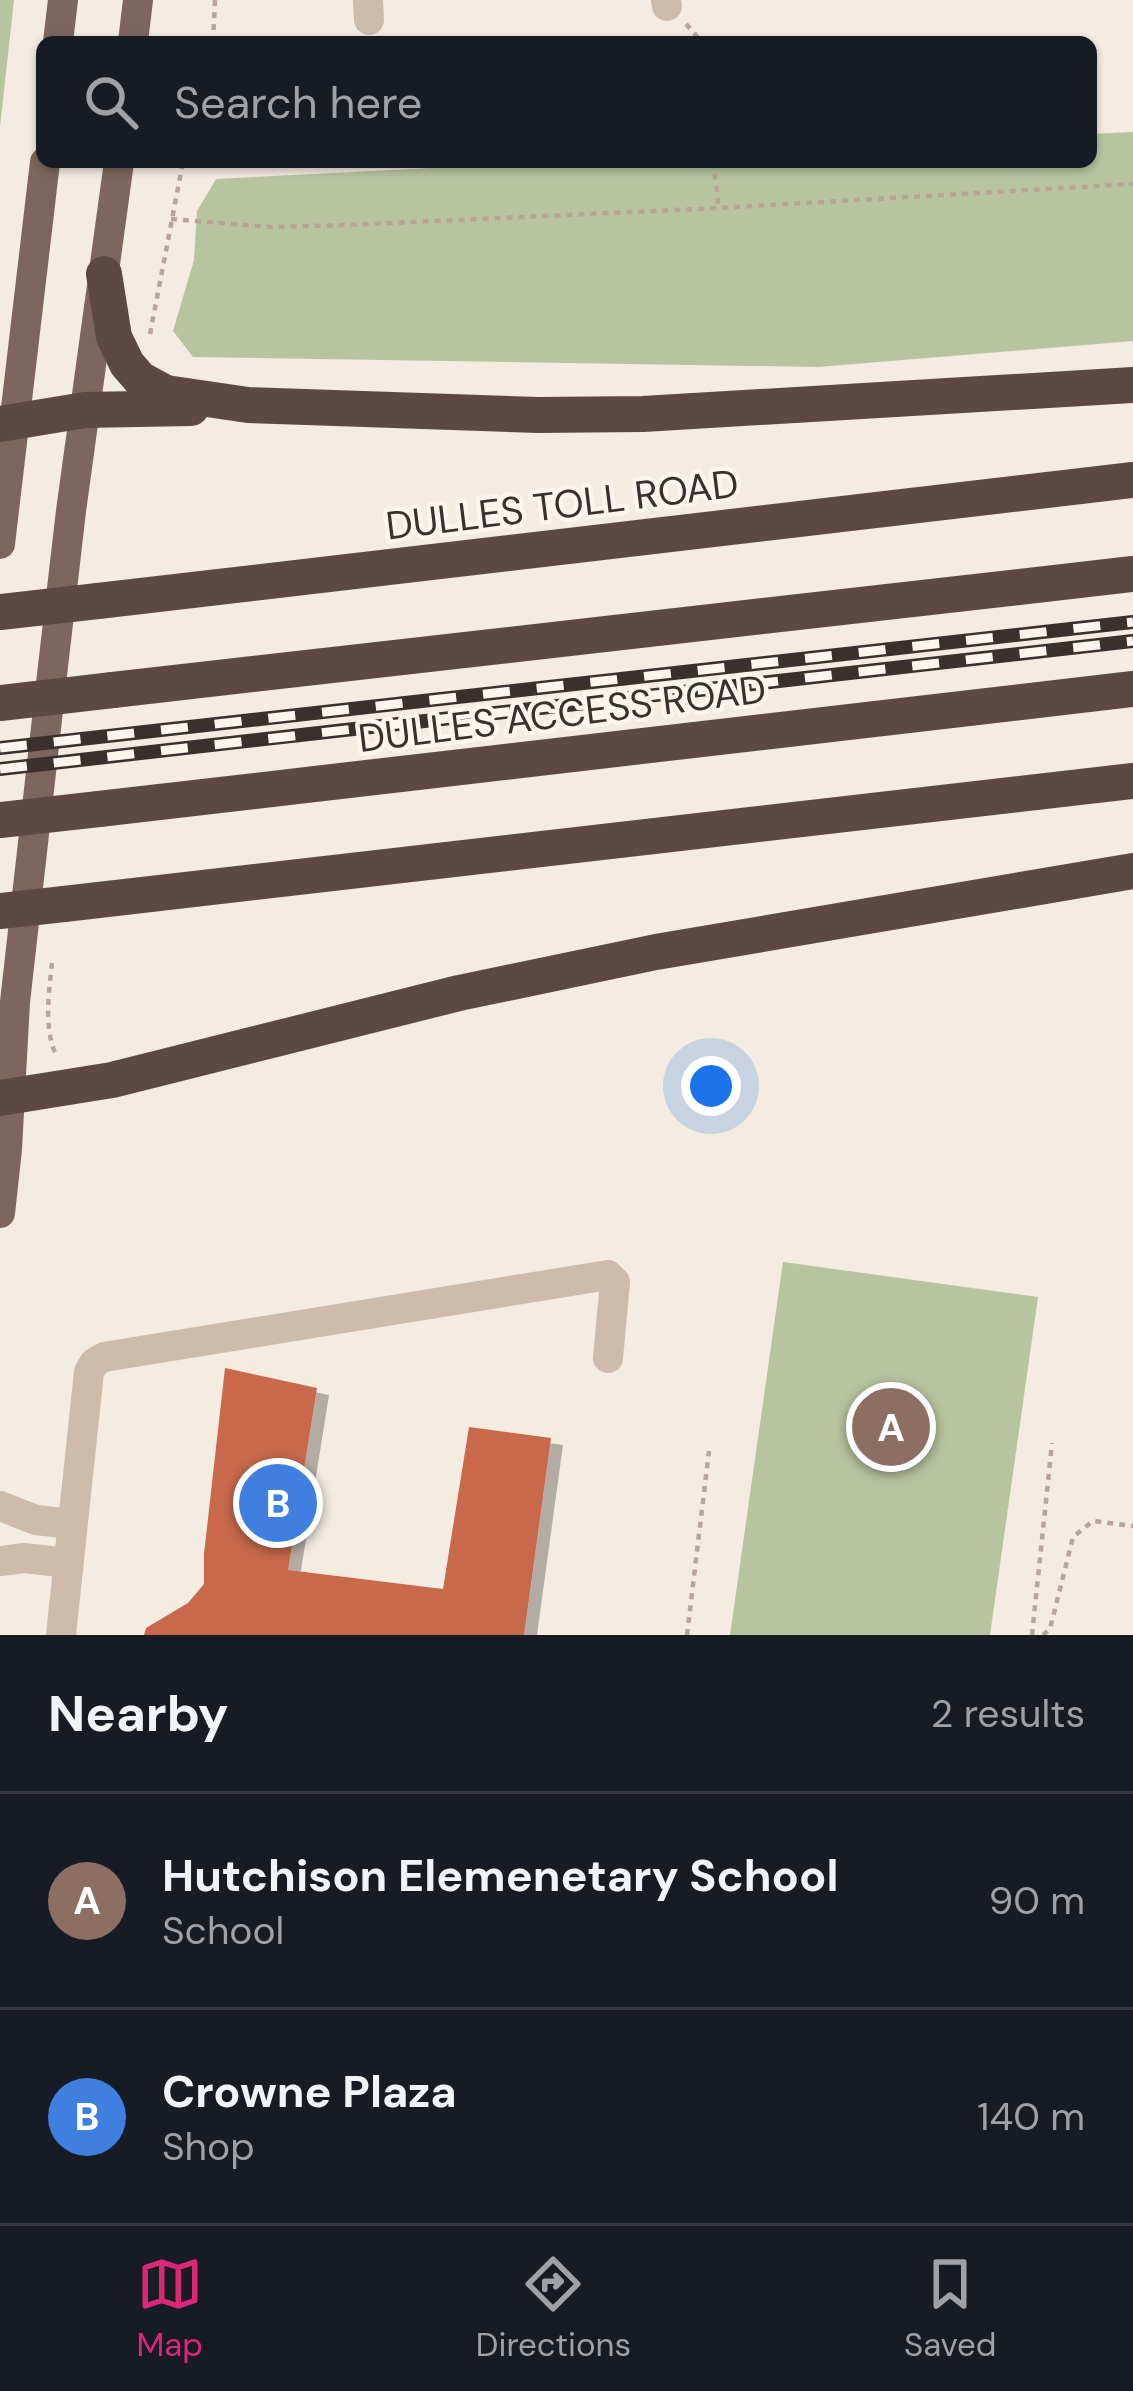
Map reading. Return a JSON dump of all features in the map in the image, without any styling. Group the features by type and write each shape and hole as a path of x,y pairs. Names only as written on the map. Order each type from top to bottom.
{"highway":[{"path":"104,274 114,337 140,379 166,393 248,405"},
{"path":"8,422 85,410 248,405 643,414 1133,385"},
{"name":"DULLES TOLL ROAD","path":"0,612 1133,480"},
{"name":"DULLES ACCESS ROAD","path":"0,703 1133,574"},
{"name":"DULLES ACCESS ROAD","path":"0,820 1133,689"},
{"path":"0,910 1133,781"},
{"path":"5,1098 112,1080 481,988 656,952 1133,871"}],"main road":[{"path":"59,36 63,0"},
{"path":"134,36 137,0"},
{"path":"0,544 8,422 44,168"},
{"path":"0,1214 15,1002 71,512 118,168"}],"lane":[{"path":"61,1635 89,1372 94,1363 608,1275 615,1282 608,1358"},
{"path":"0,1506 36,1520 72,1524"},
{"path":"0,1561 24,1558 68,1563"}],"path":[{"path":"213,36 215,0"},
{"path":"145,344 151,333 182,168"},
{"path":"714,168 719,208"},
{"path":"171,219 271,227 1133,184"},
{"path":"1032,1635 1052,1442"},
{"path":"687,1635 709,1451"},
{"path":"1043,1635 1050,1629 1072,1537 1094,1521 1133,1526"}],"green space":[{"path":"0,0 14,0 0,127"},
{"path":"1133,132 1133,341 818,367 193,357 173,331 194,260 197,211 216,179 430,168 1097,168 1097,134"},
{"path":"783,1262 1038,1297 990,1635 730,1635"}],"building":[{"path":"225,1368 317,1388 288,1570 443,1589 469,1427 551,1438 524,1635 144,1635 146,1628 188,1603 204,1584"}],"railway":[{"path":"0,748 1133,622"},
{"path":"0,769 1133,641"}],"place":[{"name":"Hutchison Elemenetary School","path":"891,1427"},
{"name":"Crowne Plaza","path":"278,1503"}]}
